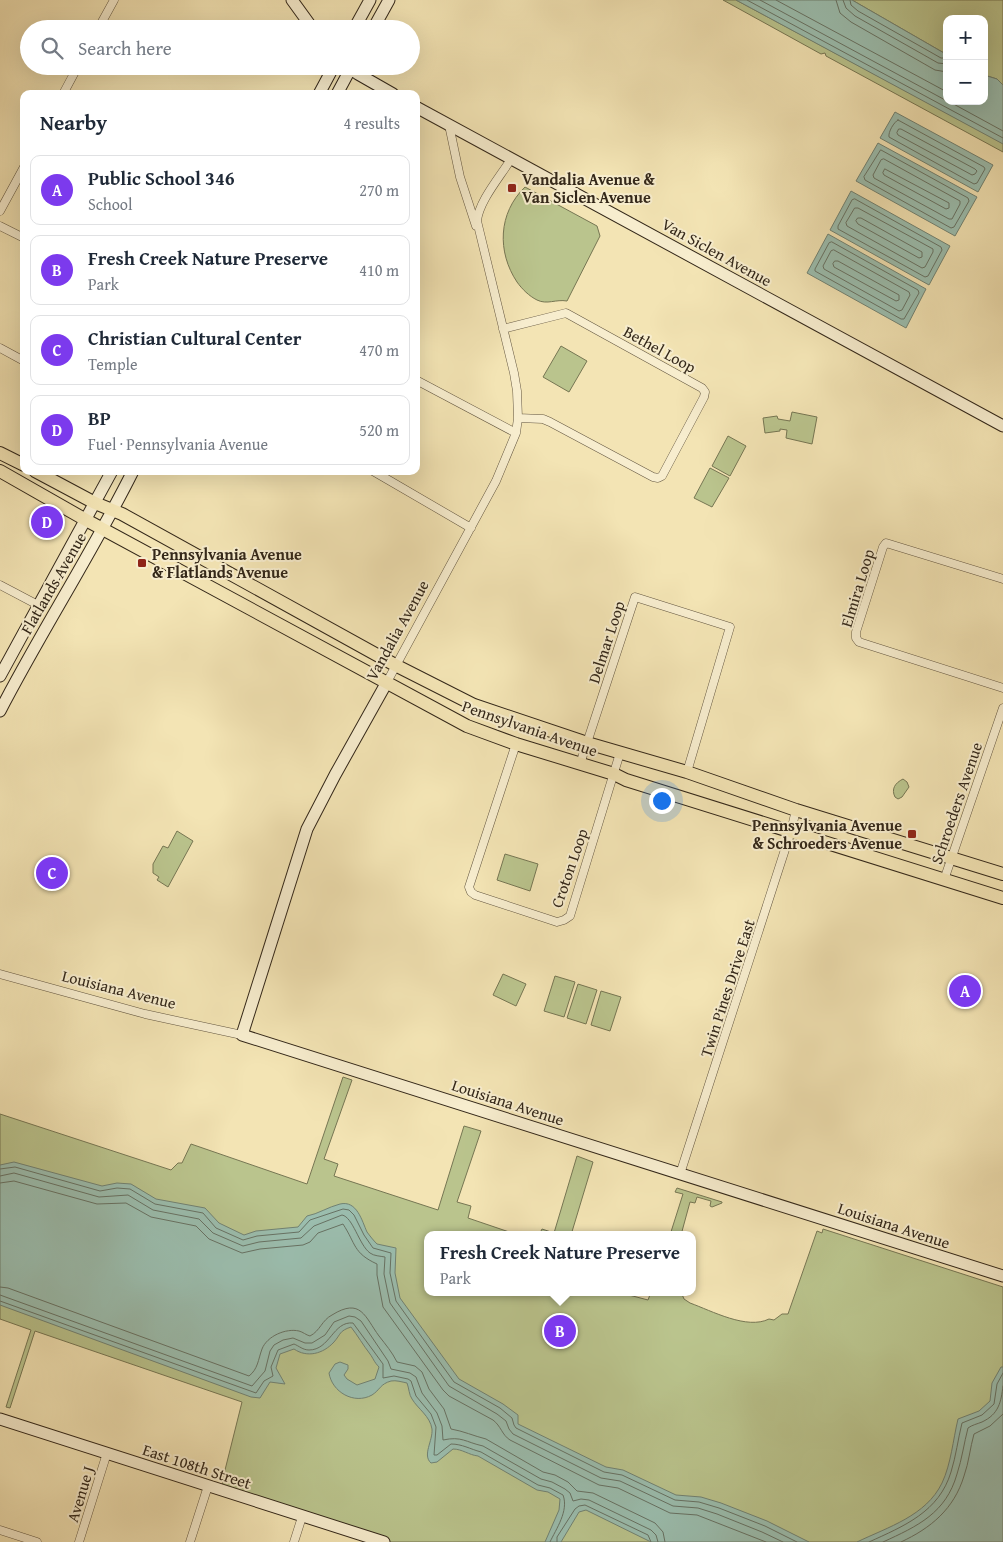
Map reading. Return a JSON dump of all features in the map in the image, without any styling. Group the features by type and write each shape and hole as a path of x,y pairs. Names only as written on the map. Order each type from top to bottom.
{"main road":[{"path":"0,453 20,463"},
{"name":"Pennsylvania Avenue","path":"0,471 86,520 467,726 516,744 614,774 626,780 1003,898"},
{"name":"Pennsylvania Avenue","path":"42,475 95,503 113,510 397,666 474,705 587,743 687,772 796,810 1003,874"}],"street":[{"path":"103,20 114,0"},
{"path":"292,0 306,20"},
{"path":"359,20 370,0"},
{"path":"378,20 388,0"},
{"path":"65,90 73,75"},
{"path":"321,90 329,75"},
{"path":"339,90 346,75"},
{"path":"363,75 387,90"},
{"name":"Van Siclen Avenue","path":"420,109 1003,426"},
{"name":"Vandalia Avenue","path":"450,125 460,177 480,235"},
{"name":"Vandalia Avenue","path":"242,1035 307,830 335,775 397,666 496,481 516,433 518,418 514,373 477,221 480,209 511,160"},
{"path":"0,211 20,174"},
{"path":"0,226 20,236"},
{"name":"Bethel Loop","path":"503,329 566,313 702,388 705,392 662,476 658,478 543,419 518,418"},
{"path":"0,348 20,359"},
{"path":"420,382 516,433"},
{"name":"Flatlands Avenue","path":"0,676 110,475"},
{"name":"Flatlands Avenue","path":"1,706 103,529 131,475"},
{"path":"381,475 471,528"},
{"name":"Elmira Loop","path":"1003,579 886,543 883,546 857,629 856,638 859,642 1003,688"},
{"path":"0,585 38,606"},
{"name":"Delmar Loop","path":"580,764 635,597 730,627 687,772"},
{"name":"Schroeders Avenue","path":"944,880 1003,708"},
{"name":"Croton Loop","path":"516,744 469,887 475,895 557,922 570,916 620,753"},
{"name":"Twin Pines Drive East","path":"680,1174 791,831 796,810"},
{"name":"Louisiana Avenue","path":"0,974 136,1012 242,1035 1003,1276"},
{"name":"East 108th Street","path":"0,1419 384,1542"},
{"name":"Avenue J","path":"79,1542 107,1453"},
{"path":"190,1542 208,1486"},
{"path":"294,1542 302,1517"},
{"path":"0,1530 38,1542"}],"green space":[{"path":"723,0 736,0 1003,143 1003,152 826,56 825,53 821,54"},
{"path":"852,0 1003,0 1003,85 997,79 988,76 988,15 943,15 943,52"},
{"path":"525,187 597,226 600,236 567,301 544,302 537,300 521,287 510,270 504,246 503,233 505,221 516,197"},
{"path":"561,346 587,361 569,392 543,377"},
{"path":"792,412 817,417 812,444 786,438 787,430 780,429 780,431 765,433 763,418 777,416 778,419 790,421"},
{"path":"728,436 746,446 730,476 712,466"},
{"path":"710,468 729,478 712,507 694,498"},
{"path":"903,779 909,787 902,797 898,799 895,797 894,789 896,784"},
{"path":"177,831 193,841 168,887 157,880 159,877 153,873 153,864 163,846 168,848"},
{"path":"505,854 538,864 530,891 497,880"},
{"path":"503,974 526,984 516,1006 493,995"},
{"path":"555,976 575,982 564,1017 544,1011"},
{"path":"578,984 597,990 586,1024 567,1018"},
{"path":"601,991 621,997 610,1031 591,1025"},
{"path":"343,1077 352,1080 324,1159 338,1164 334,1176 438,1210 464,1126 481,1131 457,1202 471,1206 468,1218 506,1231 424,1231 424,1296 633,1296 648,1300 650,1296 683,1296 690,1303 740,1321 760,1322 769,1319 774,1320 782,1314 788,1314 817,1231 822,1233 823,1229 1003,1287 1003,1388 953,1483 912,1521 863,1542 794,1542 672,1501 513,1427 454,1383 290,1234 244,1239 0,1171 0,1114 171,1170 178,1163 182,1163 191,1144 307,1184"},
{"path":"577,1156 593,1162 572,1231 555,1231"},
{"path":"677,1188 722,1203 712,1207 710,1206 711,1201 697,1197 695,1203 690,1202 682,1231 671,1231 683,1194 675,1192"},
{"path":"0,1289 278,1351 348,1322 410,1381 459,1436 666,1542 385,1542 221,1490 242,1402 35,1331 10,1408 6,1407 31,1330 0,1319"}],"water":[{"path":"736,0 852,0 943,52 943,105 988,105 988,76 997,79 1003,85 1003,144"},
{"path":"895,112 993,165 978,192 880,138"},
{"path":"878,143 977,197 955,236 856,181"},
{"path":"851,191 950,246 929,285 830,230"},
{"path":"828,234 926,289 906,328 807,273"},
{"path":"14,1162 102,1186 117,1183 131,1184 156,1199 205,1208 219,1223 244,1235 256,1231 298,1227 307,1216 340,1204 351,1205 358,1212 367,1232 377,1244 396,1248 395,1273 400,1298 459,1379 503,1404 518,1415 518,1424 606,1467 623,1470 676,1495 701,1497 721,1503 767,1521 809,1542 651,1542 586,1510 579,1512 561,1542 545,1542 559,1510 560,1499 548,1492 537,1490 478,1456 459,1450 453,1449 437,1462 431,1463 428,1460 428,1452 432,1434 431,1424 414,1403 407,1383 391,1381 365,1398 345,1395 334,1386 329,1373 335,1364 340,1362 348,1365 344,1375 357,1385 375,1379 379,1367 351,1327 342,1331 330,1346 320,1352 309,1354 294,1349 280,1354 276,1368 285,1384 270,1382 260,1398 251,1397 0,1305 0,1165"},
{"path":"1001,1367 1003,1367 1003,1542 857,1542 905,1519 926,1504 935,1494 948,1468 958,1419 979,1411 990,1401 992,1383"}],"place":[{"name":"Vandalia Avenue & Van Siclen Avenue","path":"512,188"},
{"name":"BP","path":"47,522"},
{"name":"Pennsylvania Avenue & Flatlands Avenue","path":"142,563"},
{"name":"Pennsylvania Avenue & Schroeders Avenue","path":"912,834"},
{"name":"Christian Cultural Center","path":"52,873"},
{"name":"Public School 346","path":"965,991"},
{"name":"Fresh Creek Nature Preserve","path":"560,1331"}]}
